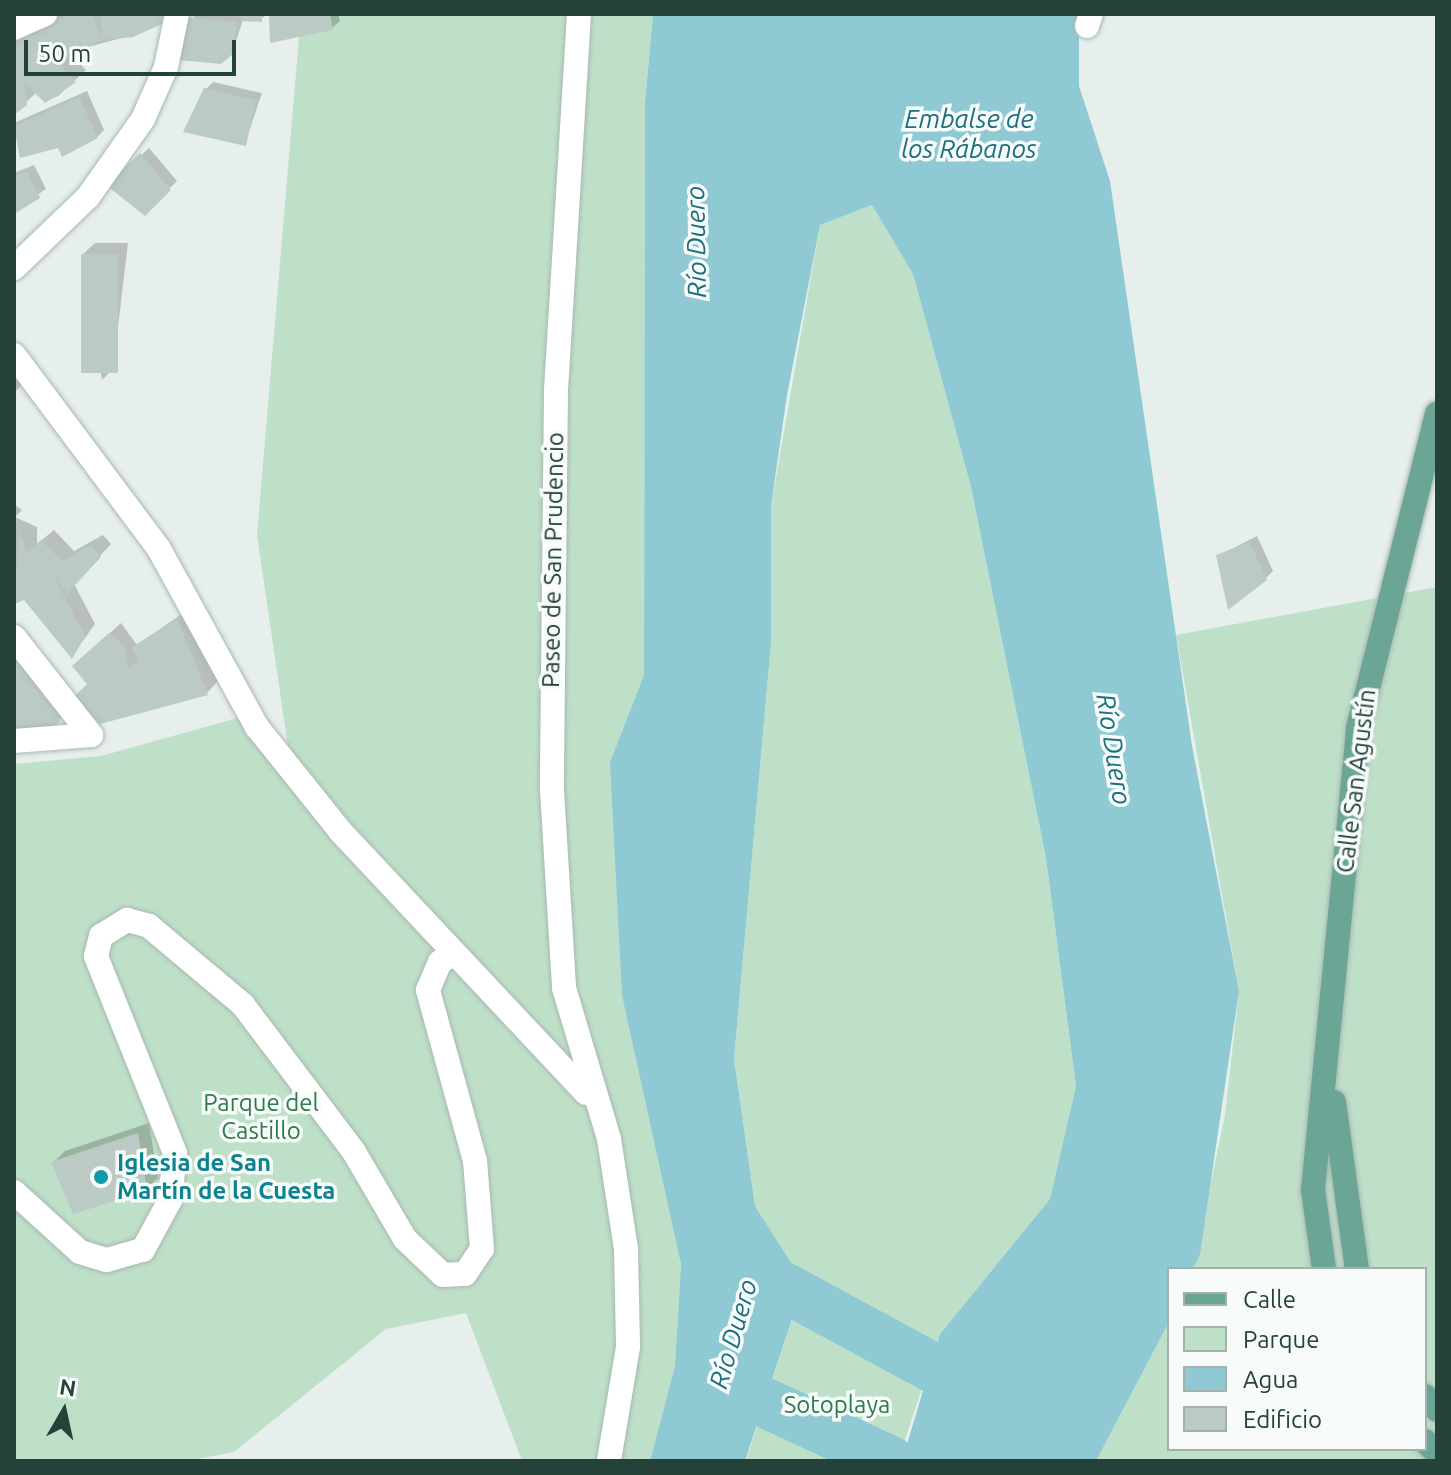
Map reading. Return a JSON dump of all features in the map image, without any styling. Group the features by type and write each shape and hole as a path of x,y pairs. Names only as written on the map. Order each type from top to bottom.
{"main road":[{"name":"Calle San Agustín","path":"1330,1060 1358,728 1437,414"},
{"path":"1324,1267 1313,1190 1330,1060"},
{"path":"1330,1060 1357,1267"}],"street":[{"path":"14,28 45,14"},
{"path":"14,268 88,197 143,119 166,67 177,14"},
{"name":"Paseo de San Prudencio","path":"579,14 556,389 552,775 564,988 618,1187 631,1304 609,1461"},
{"name":"Paseo de San Prudencio","path":"14,355 159,549 257,727 453,954 593,1102"},
{"path":"14,637 91,735 14,741"},
{"path":"14,1192 80,1252 107,1260 143,1250 170,1200 175,1153 96,956 101,936 127,920 167,938 243,1005 354,1152 405,1239 428,1266 465,1274 482,1249 475,1161 428,990 440,962 453,954"}],"green space":[{"name":"Parque del Castillo","path":"301,14 653,14 645,103 644,675 610,762 681,1264 675,1366 650,1461 522,1461 466,1313 386,1329 234,1452 187,1461 14,1461 14,764 101,756 241,717 293,781 257,535"},
{"name":"Sotoplaya","path":"872,205 913,274 971,487 1046,858 1076,1086 1050,1199 940,1334 898,1461 746,1461 804,1283 755,1206 734,1059 771,643 771,506 820,225"},
{"path":"1437,587 1437,1461 1096,1461 1167,1326 1167,1451 1427,1451 1427,1267 1193,1267 1225,1115 1239,991 1176,635"}],"water":[{"name":"Embalse de los Rábanos","path":"653,14 1079,14 1079,86 1110,181 1192,746 1239,991 1200,1254 1194,1267 1167,1267 1167,1326 1096,1461 902,1461 940,1334 1050,1199 1076,1086 1046,858 971,487 913,274 872,205 820,225 787,395 771,506 771,643 734,1059 755,1206 804,1283 745,1461 650,1461 675,1366 681,1264 622,995 610,762 644,675 645,103"}],"building":[{"path":"93,14 102,40 55,60 76,82 45,103 25,83 27,105 14,115 14,45 52,18"},
{"path":"100,14 162,14 164,23 133,37 102,40"},
{"path":"240,14 262,14 262,22 241,21"},
{"path":"269,14 330,14 333,30 270,43"},
{"path":"186,17 237,22 233,54 221,64 178,60"},
{"path":"204,88 256,100 246,146 183,132"},
{"path":"79,97 98,138 62,157 58,148 20,158 14,126"},
{"path":"140,153 171,190 145,216 106,185"},
{"path":"27,171 40,198 14,214 14,176"},
{"path":"81,254 118,254 118,373 81,373"},
{"path":"19,531 27,552 41,540 62,561 91,545 101,557 67,594 54,577 85,636 72,659 24,600 14,604"},
{"path":"1250,542 1267,580 1228,610 1216,555"},
{"path":"177,619 208,695 100,724 73,698 87,684 72,666 109,633 124,646 129,667 138,662 132,647"},
{"path":"14,653 62,717 57,726 14,733"},
{"name":"Iglesia de San Martín de la Cuesta","path":"138,1133 147,1191 73,1214 51,1162"}],"waterway":[{"name":"Río Duero","path":"754,1271 991,1399"},
{"name":"Río Duero","path":"720,1382 891,1461"}],"place":[{"name":"Iglesia de San Martín de la Cuesta","path":"101,1177"}]}
